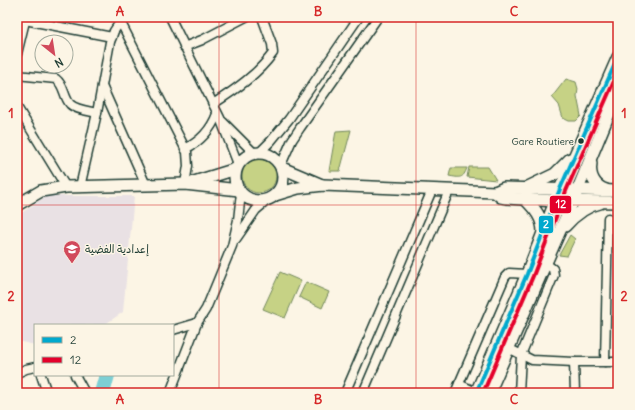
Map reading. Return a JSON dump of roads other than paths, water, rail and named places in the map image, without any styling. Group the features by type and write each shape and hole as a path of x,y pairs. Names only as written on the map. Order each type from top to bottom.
{"main road":[{"path":"476,392 527,274 560,189 618,57"},
{"path":"489,393 578,190 618,92"},
{"path":"323,185 281,166 272,156 257,152 242,159 237,166 235,176 236,183 240,191 247,198 262,201 298,188 323,185 495,192 502,188 555,201 573,201 613,196"},
{"path":"525,194 536,184 555,174 576,153"},
{"path":"591,158 590,172 593,179 597,185 613,196"},
{"path":"185,184 237,166"},
{"path":"272,197 280,190 283,183 284,176 281,166"},
{"path":"17,205 41,191 66,186 80,187 185,184 240,191"},
{"path":"525,194 560,189 578,190 613,196"},
{"path":"525,194 541,220 543,233"},
{"path":"557,236 578,213 613,196"}],"street":[{"path":"170,17 219,116 237,166"},
{"path":"184,47 202,40 246,17"},
{"path":"213,104 231,92 265,65 273,53 272,44 262,17"},
{"path":"219,116 257,152 271,141 288,119 359,17"},
{"path":"281,166 292,140 378,17"},
{"path":"17,54 25,18 112,36"},
{"path":"80,187 97,113 112,36 119,19"},
{"path":"119,19 185,149 188,166 185,184"},
{"path":"17,75 56,79 62,86 70,104 74,107 97,113"},
{"path":"102,86 146,185"},
{"path":"17,107 66,186"},
{"path":"185,149 195,144 209,132 219,116"},
{"path":"345,393 432,190"},
{"path":"170,393 197,323 206,308 232,246 238,220 240,191"},
{"path":"363,393 448,191"},
{"path":"232,246 256,210 272,197"},
{"path":"605,362 608,218"},
{"path":"513,393 517,367 521,355 554,275 553,269 546,263"},
{"path":"455,393 505,277 509,273 527,274"},
{"path":"174,330 197,323"},
{"path":"508,348 532,360 618,362"},
{"path":"519,393 521,355"},
{"path":"574,362 575,393"},
{"path":"17,373 34,367"},
{"path":"42,376 47,393"},
{"path":"76,376 85,393"},
{"path":"459,384 476,392"}],"waterway":[{"path":"102,393 107,376"}],"place":[{"name":"Gare Routiere","path":"581,141"},
{"name":"إعدادية الفضية","path":"72,264"}]}
